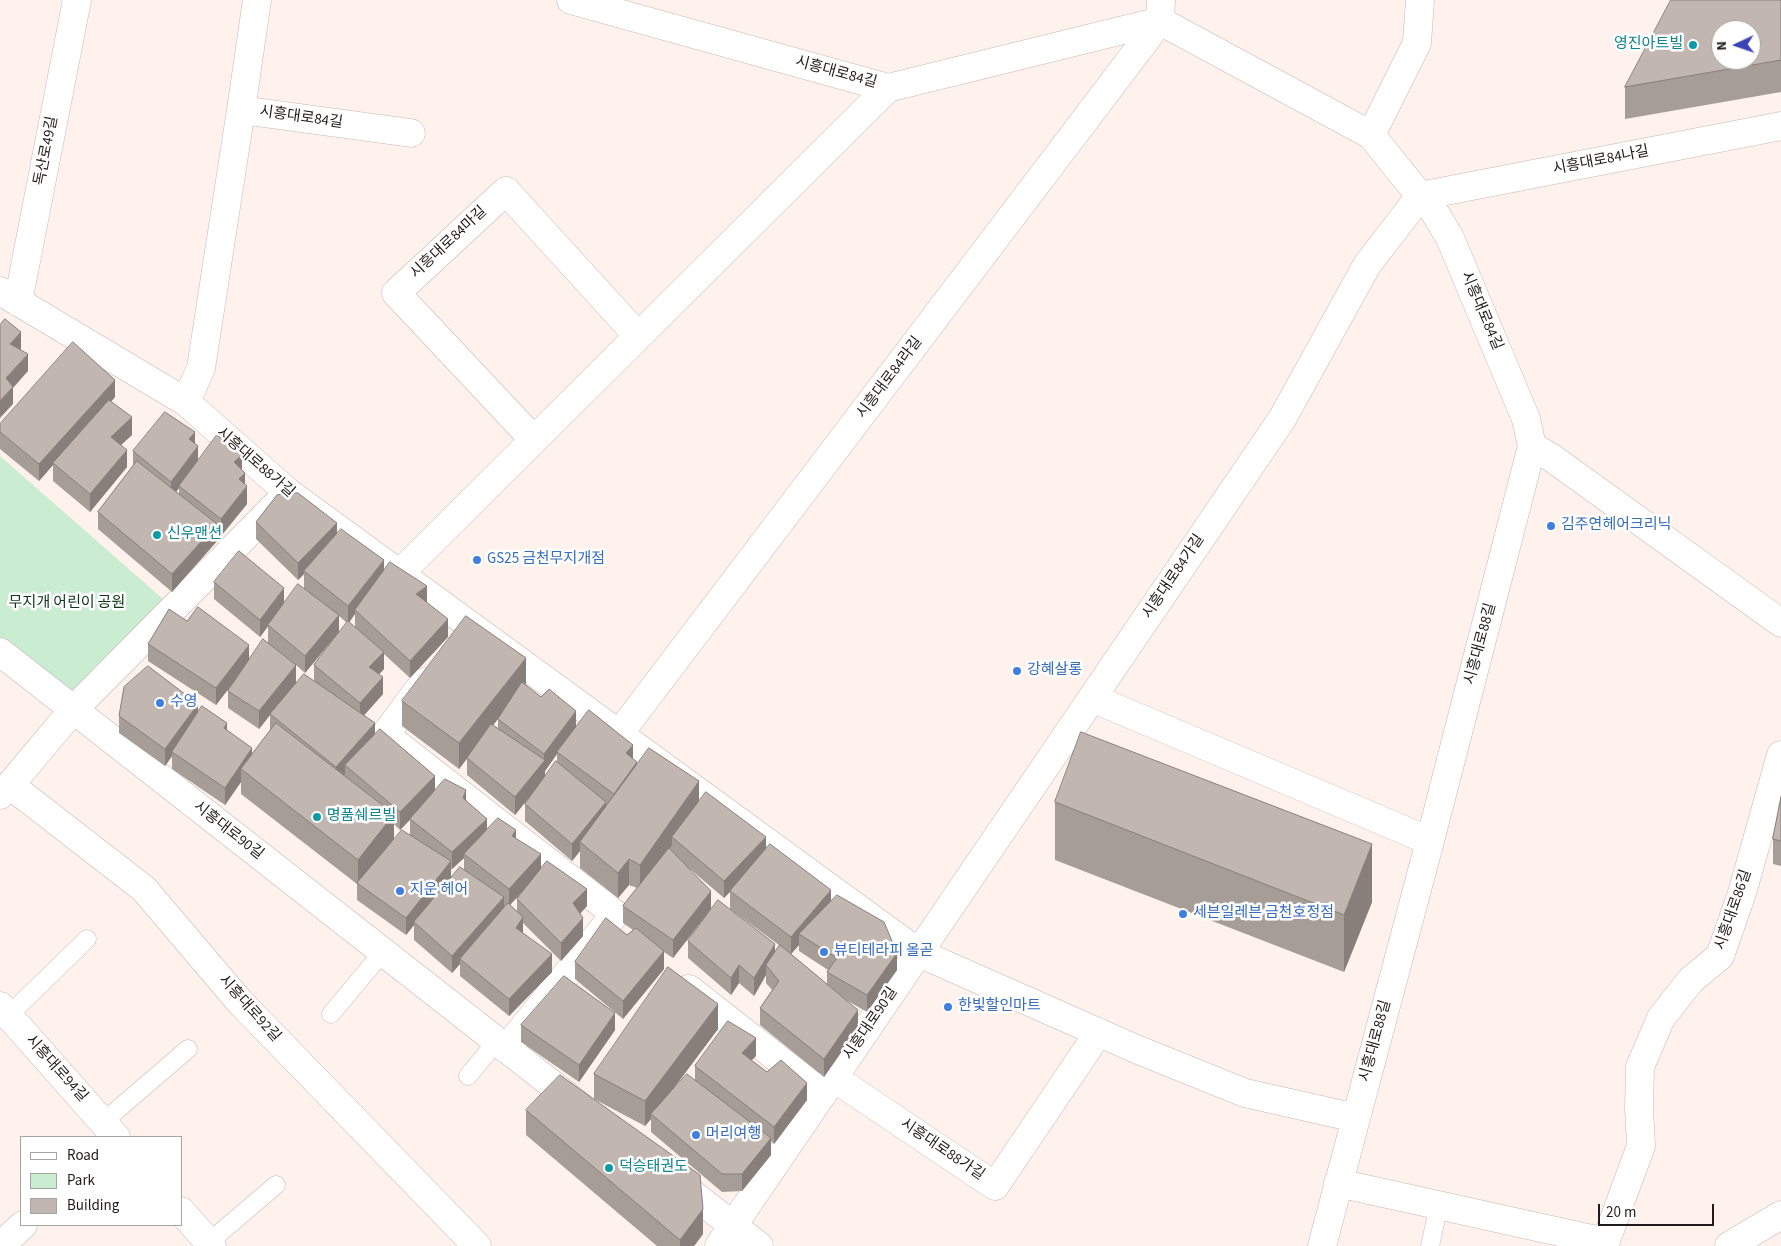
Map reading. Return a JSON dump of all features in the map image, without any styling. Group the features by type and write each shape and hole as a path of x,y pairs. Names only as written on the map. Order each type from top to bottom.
{"street":[{"name":"독산로49길","path":"9,297 76,0"},
{"name":"시흥대로84길","path":"257,0 241,110 411,133"},
{"name":"시흥대로84길","path":"571,0 888,88 1161,10 1371,135 1420,196 1432,208 1450,238 1526,420 1532,446"},
{"path":"1371,135 1417,43 1420,0"},
{"name":"시흥대로84라길","path":"619,734 1161,10"},
{"path":"399,574 888,88"},
{"path":"186,402 201,368 241,110"},
{"name":"시흥대로84나길","path":"1420,196 1781,126"},
{"name":"시흥대로84마길","path":"534,440 396,293 506,190 638,336"},
{"name":"시흥대로84가길","path":"919,953 1282,419 1368,265 1420,196"},
{"name":"시흥대로88가길","path":"9,297 186,402 289,493 399,574 462,632 619,734 919,953 1099,1032 1245,1093 1356,1118"},
{"path":"1532,446 1560,464 1781,623"},
{"name":"시흥대로88길","path":"1323,1246 1338,1182 1430,841 1532,446"},
{"path":"5,790 73,710 289,493"},
{"name":"시흥대로90길","path":"0,652 600,1122"},
{"path":"438,663 385,735 615,914 502,1045"},
{"path":"1092,698 1430,841"},
{"name":"시흥대로86길","path":"1604,1244 1641,1146 1639,1108 1640,1067 1661,1018 1690,980 1720,956 1742,893 1781,755"},
{"name":"시흥대로92길","path":"5,790 144,889 240,1002 477,1246"},
{"name":"시흥대로90길","path":"726,1236 919,953"},
{"path":"678,981 828,1086"},
{"name":"시흥대로94길","path":"4,1011 109,1130"},
{"name":"시흥대로88가길","path":"828,1086 995,1186 1099,1032"},
{"path":"655,1165 726,1236 759,1246"},
{"path":"1338,1182 1604,1244"},
{"path":"182,1212 211,1244"},
{"path":"1729,1246 1781,1215"},
{"path":"0,1246 22,1226"}],"lane":[{"name":"시흥대로94길","path":"4,1011 87,939"},
{"path":"331,1014 383,952"},
{"path":"468,1076 502,1045"},
{"name":"시흥대로94길","path":"109,1130 188,1049"},
{"path":"211,1244 276,1184"},
{"path":"1430,1246 1439,1205"}],"green space":[{"name":"무지개 어린이 공원","path":"0,456 163,599 66,704 0,649"}],"building":[{"path":"1671,0 1781,0 1781,60 1761,63 1761,20 1711,20 1711,70 1723,70 1625,87"},
{"path":"5,319 21,332 10,344 28,354 6,378 13,387 0,401 0,325"},
{"path":"73,342 115,380 39,464 0,432 0,424"},
{"path":"109,400 132,417 111,437 127,450 90,494 53,463"},
{"path":"165,412 195,432 189,439 198,446 171,482 133,451"},
{"path":"217,435 242,455 234,462 245,473 239,479 247,486 221,519 179,486"},
{"name":"신우맨션","path":"137,461 217,524 172,574 98,512"},
{"path":"298,493 337,523 298,563 256,522 277,495"},
{"path":"341,529 384,560 348,606 304,571"},
{"path":"239,551 284,588 260,620 214,582"},
{"path":"390,562 427,586 416,594 448,619 410,661 355,610"},
{"path":"298,584 339,615 305,656 268,625"},
{"path":"198,607 249,645 216,688 148,644 169,609 187,621"},
{"path":"466,616 526,658 459,743 402,701"},
{"path":"348,621 384,652 369,667 383,677 360,703 314,665"},
{"path":"263,639 296,665 259,711 228,691"},
{"path":"148,666 198,704 165,749 119,716 124,687"},
{"path":"304,674 375,723 336,767 270,714"},
{"path":"522,682 541,697 549,689 576,711 544,754 498,719"},
{"path":"202,706 227,723 224,728 252,748 225,788 172,752"},
{"path":"589,710 633,745 626,753 637,762 614,794 557,752"},
{"path":"276,723 394,814 358,860 241,769"},
{"path":"491,724 545,760 515,797 467,758"},
{"path":"380,729 435,776 400,812 345,765"},
{"path":"1081,732 1372,844 1344,915 1055,802"},
{"path":"649,748 699,781 640,865 629,859 618,873 580,842"},
{"path":"556,761 606,802 572,844 525,804"},
{"path":"445,779 466,790 463,798 487,819 452,852 410,819"},
{"path":"706,792 766,837 724,881 672,837"},
{"path":"1781,797 1781,841 1773,839"},
{"path":"498,818 516,830 512,836 541,854 509,889 464,854"},
{"path":"402,830 451,861 406,918 357,883"},
{"path":"770,844 831,890 791,937 730,891"},
{"path":"669,848 711,891 673,940 623,906"},
{"path":"547,861 587,889 573,903 583,918 561,943 517,899"},
{"path":"460,867 504,897 452,956 414,922"},
{"path":"837,895 884,922 897,953 867,995 827,972 837,958 799,934"},
{"path":"718,900 775,944 754,978 739,965 731,978 688,941"},
{"path":"508,903 523,917 516,928 552,954 509,999 460,959"},
{"path":"606,918 627,935 636,928 664,951 623,1001 575,962"},
{"path":"780,945 858,1010 824,1059 760,1008 779,981 766,965"},
{"path":"668,967 718,1004 645,1101 594,1074"},
{"path":"564,976 615,1013 579,1065 521,1025"},
{"path":"728,1021 756,1038 742,1053 767,1072 781,1060 807,1083 774,1127 695,1066"},
{"path":"687,1074 771,1138 742,1174 722,1174 651,1114"},
{"name":"덕승태권도","path":"560,1075 700,1175 703,1209 680,1240 526,1110"}],"place":[{"name":"영진아트빌","path":"1693,45"},
{"name":"김주연헤어크리닉","path":"1551,526"},
{"name":"신우맨션","path":"157,535"},
{"name":"GS25 금천무지개점","path":"477,560"},
{"name":"강혜살롱","path":"1017,671"},
{"name":"수영","path":"160,703"},
{"name":"명품쉐르빌","path":"317,817"},
{"name":"지운 헤어","path":"400,891"},
{"name":"세븐일레븐 금천호정점","path":"1183,914"},
{"name":"뷰티테라피 올곧","path":"824,952"},
{"name":"한빛할인마트","path":"948,1007"},
{"name":"머리여행","path":"696,1135"},
{"name":"덕승태권도","path":"609,1168"}]}
